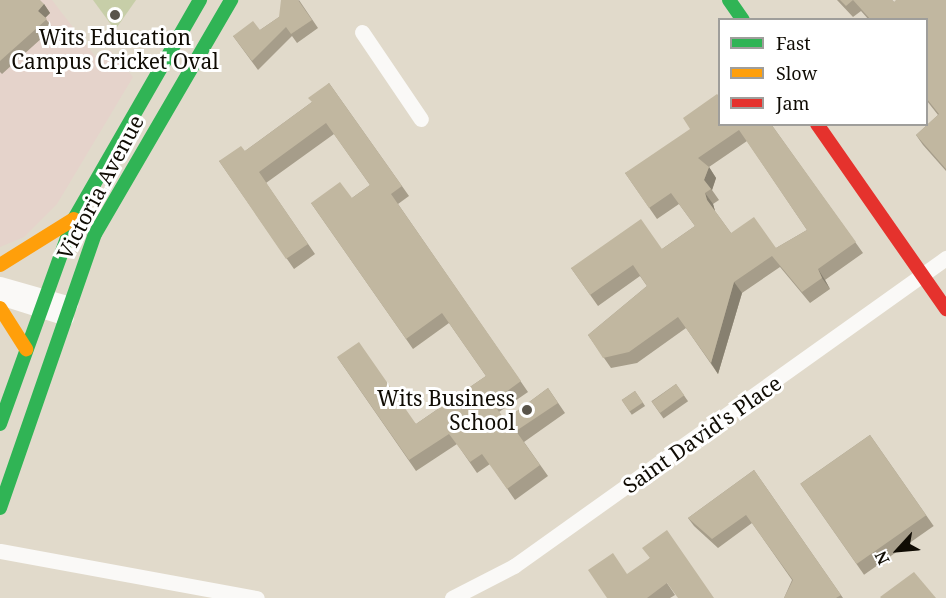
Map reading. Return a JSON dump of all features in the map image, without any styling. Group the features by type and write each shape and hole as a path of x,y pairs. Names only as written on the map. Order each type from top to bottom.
{"main road":[{"name":"Victoria Avenue","path":"0,424 40,303 74,219 200,0"},
{"name":"Victoria Avenue","path":"0,508 68,311 108,208 231,0"},
{"path":"729,0 742,18"},
{"path":"744,0 757,18"},
{"path":"819,126 935,269 946,309"},
{"path":"834,126 946,286"},
{"path":"0,265 74,219"},
{"path":"0,308 26,349"}],"street":[{"path":"362,32 421,119"},
{"name":"Saint David's Place","path":"452,598 514,566 935,269"},
{"path":"0,284 40,303"},
{"path":"0,297 40,303 68,311"},
{"path":"2,556 257,598"}],"shaded area":[{"path":"0,0 52,0 95,56 110,50 133,77 57,204 24,237 0,247"}],"green space":[{"name":"Wits Education Campus Cricket Oval","path":"93,0 136,0 115,30"}],"building":[{"path":"0,0 40,0 44,4 38,11 47,19 0,61"},
{"path":"281,0 298,0 312,20 291,34 286,27 252,61 233,36 253,21 260,30 279,17"},
{"path":"840,0 853,0 846,6"},
{"path":"853,0 892,0 894,2 896,0 946,0 946,169 916,135 939,114 928,100 928,18 869,18"},
{"path":"329,83 402,186 391,194 521,381 492,402 505,420 548,388 558,403 516,431 540,465 507,489 482,454 470,462 449,434 409,460 337,357 359,342 416,424 486,376 442,313 406,339 311,203 340,182 352,198 370,185 326,123 259,172 308,244 286,259 219,161 241,146 245,151 312,102 308,98"},
{"path":"717,94 718,126 772,126 856,242 818,269 822,278 802,292 772,256 734,282 711,363 678,317 629,352 603,358 588,335 647,286 633,265 590,295 571,268 641,219 662,249 695,226 671,193 649,208 625,173 690,129 683,118","holes":["739,130 807,230 776,248 754,217 731,233 707,200 705,193 711,189 704,180 709,167 698,158"]},
{"path":"676,384 684,395 660,413 652,402"},
{"path":"635,391 643,403 630,412 622,400"},
{"path":"870,435 926,515 857,564 800,484"},
{"path":"754,470 841,595 836,598 784,598 793,580 746,515 712,539 688,518"},
{"path":"667,530 714,598 678,598 667,583 647,598 607,598 588,570 613,553 627,574 650,558 642,548"},
{"path":"914,572 936,598 880,597"}],"traffic: fast":[{"path":"0,424 74,219 200,0"},
{"path":"0,508 95,234 231,0"},
{"path":"729,0 742,18"}],"traffic: slow":[{"path":"0,265 74,219"},
{"path":"0,308 26,349"}],"traffic: jam":[{"path":"818,126 946,309"}],"place":[{"name":"Wits Education Campus Cricket Oval","path":"115,15"},
{"name":"Wits Business School","path":"527,410"}]}
